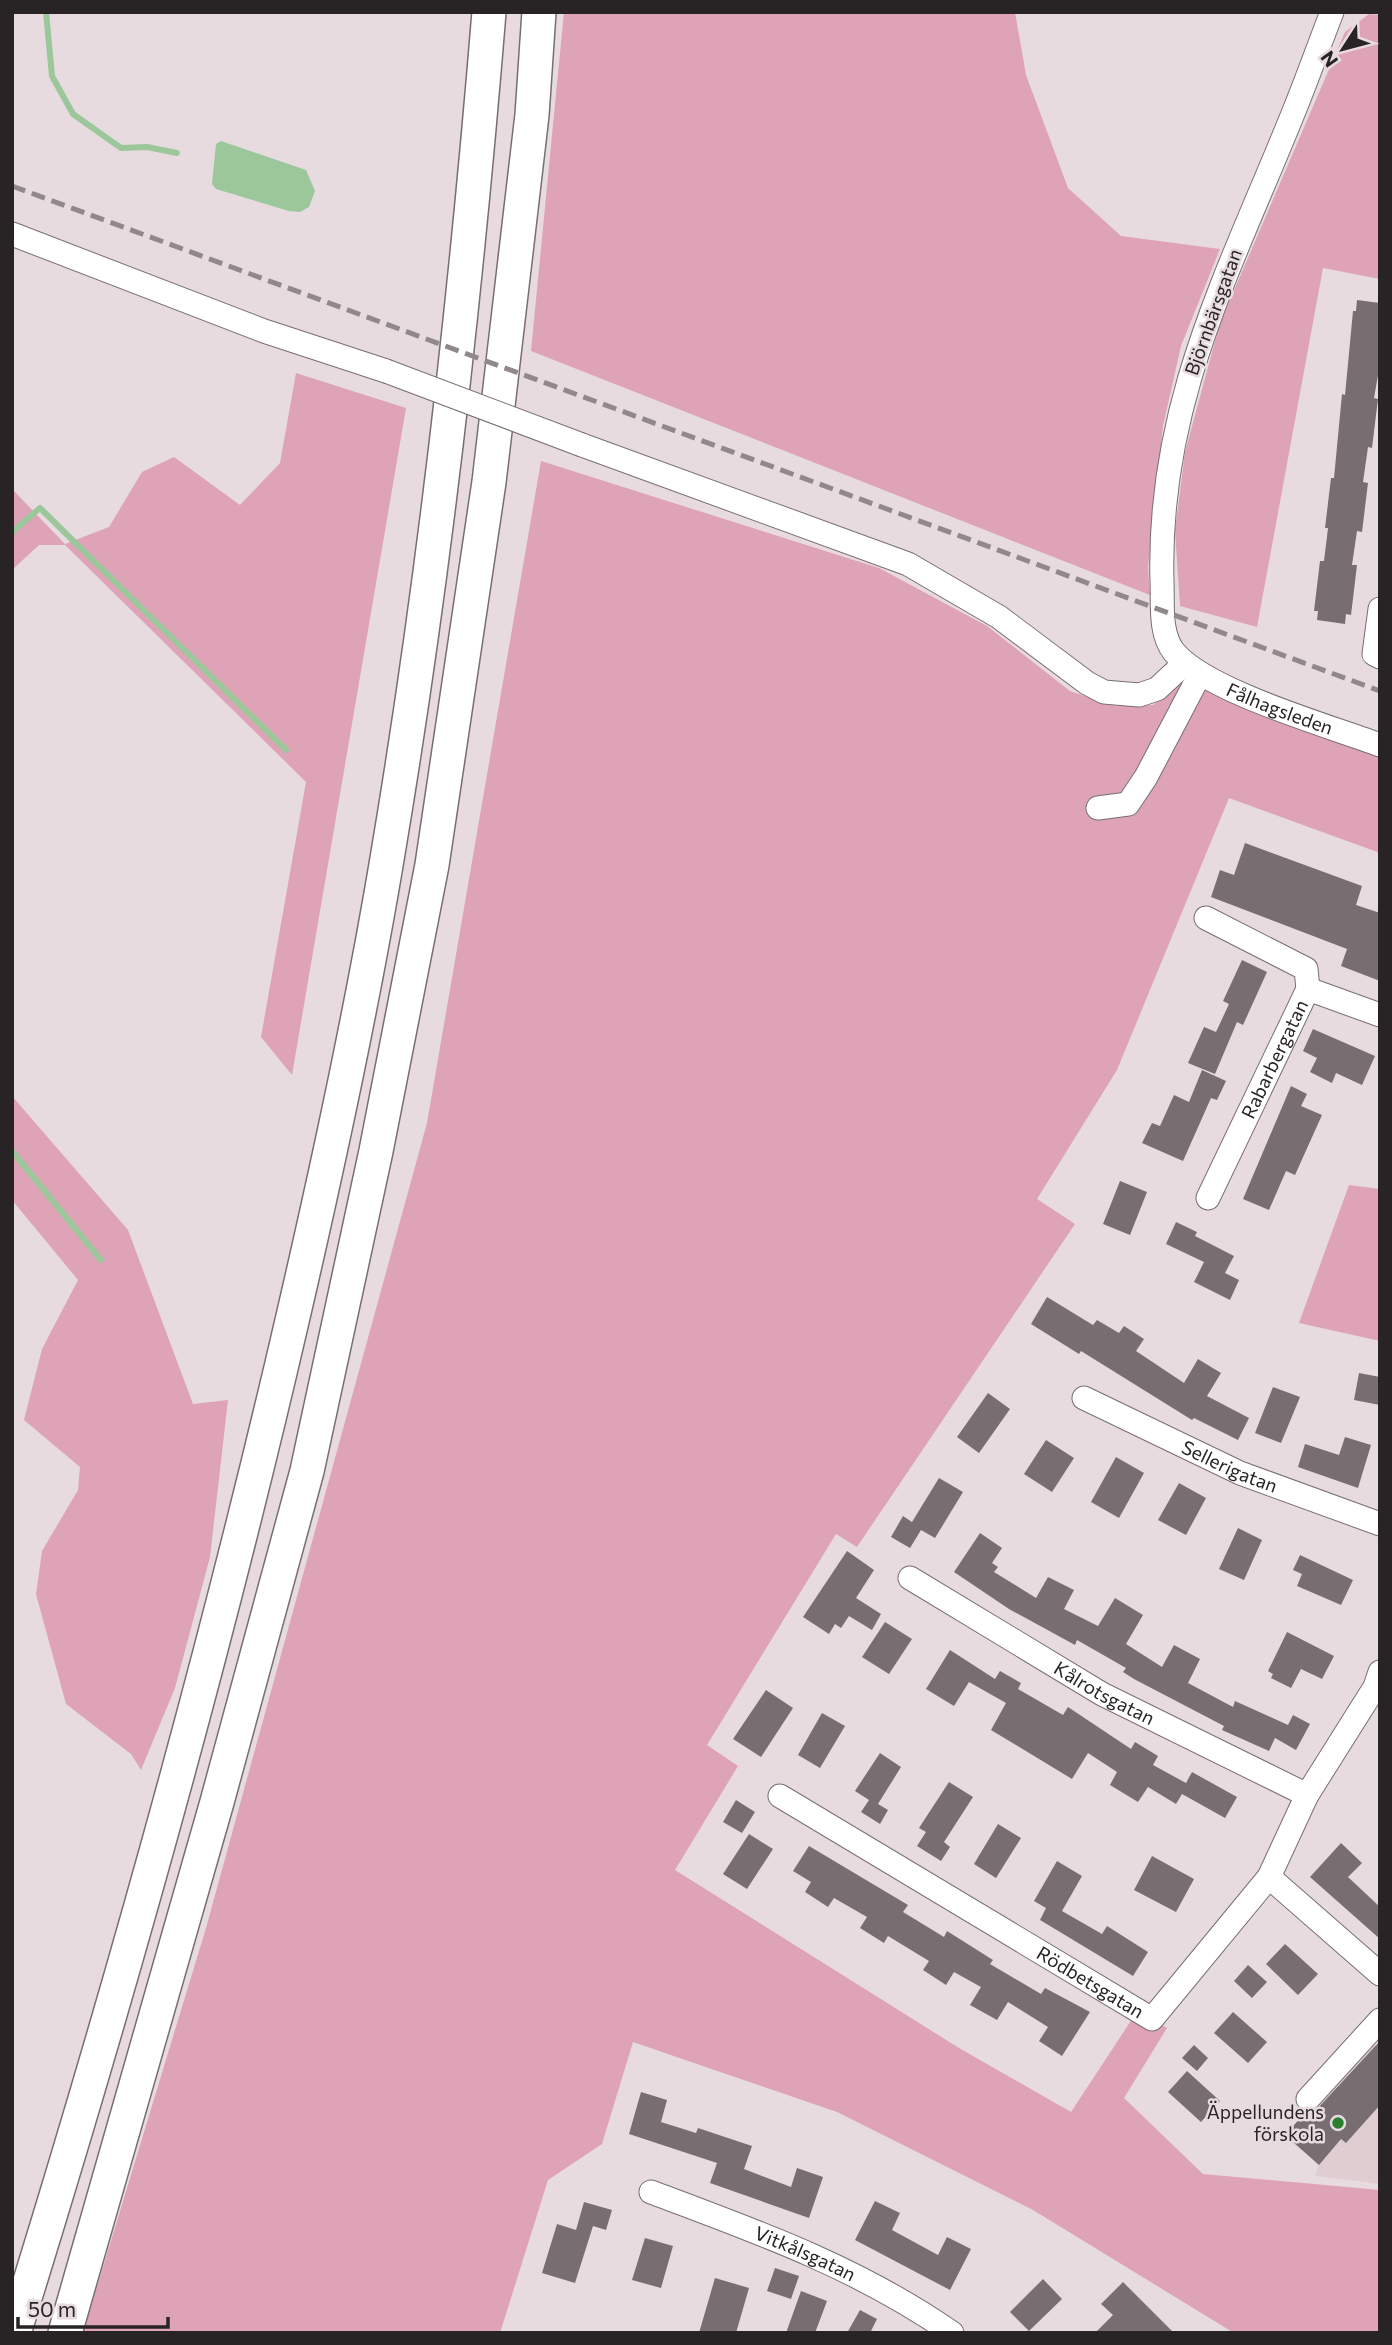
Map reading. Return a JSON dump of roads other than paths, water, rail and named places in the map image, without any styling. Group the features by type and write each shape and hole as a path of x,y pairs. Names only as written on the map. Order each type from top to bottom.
{"highway":[{"path":"14,2333 178,1779 259,1465 333,1144 388,855 444,476 489,12"},
{"path":"65,2333 217,1802 304,1485 376,1152 432,864 489,482 532,115 539,12"}],"street":[{"name":"Björnbärsgatan","path":"1192,669 1172,650 1165,632 1163,611 1162,563 1174,441 1191,369 1208,317 1332,12"},
{"path":"12,234 264,331 386,371 908,564 999,617 1087,683 1104,692 1139,695 1157,689 1192,669"},
{"path":"1380,609 1374,654 1380,657"},
{"path":"1098,808 1128,804 1146,777 1192,669"},
{"name":"Fålhagsleden","path":"1192,669 1380,745"},
{"path":"1206,918 1306,969 1308,989"},
{"name":"Rabarbergatan","path":"1208,1198 1308,989 1380,1015"},
{"name":"Sellerigatan","path":"1084,1398 1240,1473 1380,1524"},
{"name":"Kålrotsgatan","path":"910,1578 1102,1694 1307,1795"},
{"name":"Rödbetsgatan","path":"780,1796 1152,2019 1269,1877 1307,1795 1378,1682"},
{"path":"1269,1877 1380,1974"},
{"path":"1308,2099 1380,2020"},
{"name":"Vitkålsgatan","path":"651,2192 836,2263 902,2298 952,2333"}],"waterway":[{"path":"46,12 52,76 73,114 121,148 147,147 177,153"},
{"path":"12,532 40,508 286,750"},
{"path":"12,1151 101,1260"}],"railway":[{"path":"12,186 1380,691"}],"place":[{"name":"Äppellundens förskola","path":"1338,2123"}]}
